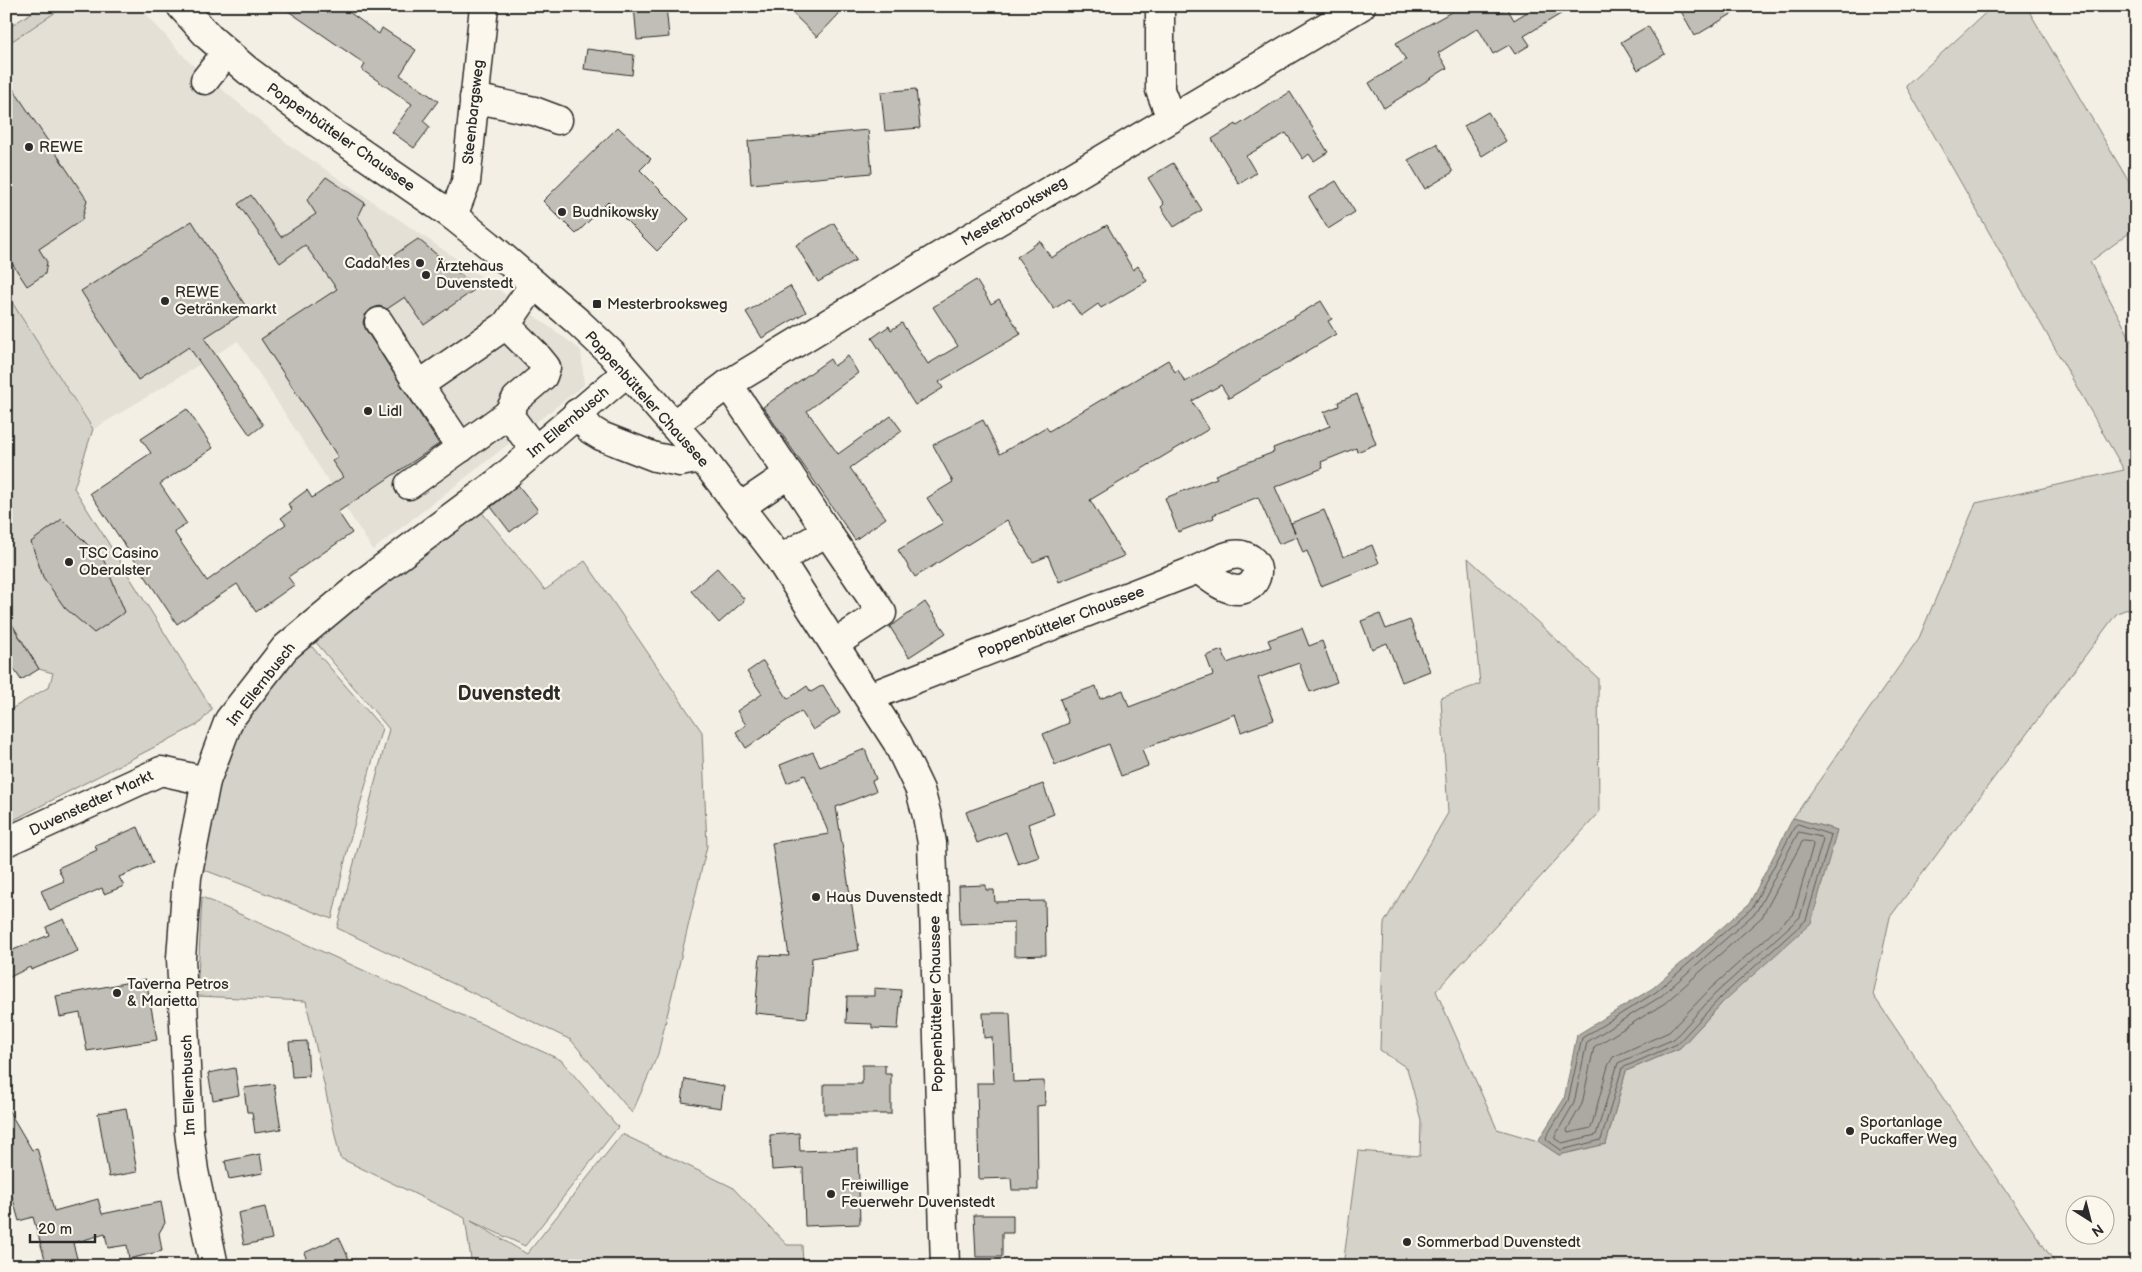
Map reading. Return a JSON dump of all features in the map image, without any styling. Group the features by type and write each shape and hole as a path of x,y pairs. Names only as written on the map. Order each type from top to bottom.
{"street":[{"name":"Poppenbütteler Chaussee","path":"181,6 226,52 318,123 452,216 598,340 702,458 780,559 897,742 920,790 932,843 945,1266"},
{"name":"Steenbargsweg","path":"452,216 463,195 466,182 484,6"},
{"path":"1160,6 1160,90 1171,118"},
{"name":"Mesterbrooksweg","path":"673,424 728,384 1361,6"},
{"path":"205,80 226,52"},
{"path":"474,98 534,111 558,120"},
{"path":"420,385 506,325 534,284"},
{"path":"379,322 461,448"},
{"path":"409,485 508,414 516,399 543,376 546,367 538,356 506,325"},
{"name":"Im Ellernbusch","path":"214,1266 194,1171 189,1132 181,958 187,877 206,782 229,720 285,648 364,583 497,483 627,372"},
{"path":"728,384 882,614 834,644"},
{"path":"577,413 591,430 596,433 655,458 680,462 702,458"},
{"path":"508,414 535,450"},
{"path":"740,507 789,474"},
{"path":"780,559 827,532"},
{"name":"Poppenbütteler Chaussee","path":"868,697 1198,569"},
{"name":"Duvenstedter Markt","path":"6,842 160,771 206,782"}],"shaded area":[{"path":"42,6 65,6 6,45 6,29"},
{"path":"65,6 139,6 189,62 288,144 454,257 581,350 584,385 373,550 238,341 94,429 6,293 6,44"},
{"path":"1993,6 2026,6 2136,194 2136,228 2090,262 2136,349 2136,606 2117,613 1890,917 1873,995 2057,1266 1343,1266 1358,1151 1420,1156 1421,1120 1407,1068 1380,1050 1384,923 1448,813 1441,698 1480,684 1468,558 1598,678 1599,813 1436,991 1497,1129 1538,1141 1559,1155 1606,1144 1626,1071 1680,1048 1723,1002 1837,830 1793,818 1919,638 1976,503 2124,470 1906,86"},
{"path":"6,293 93,429 74,488 212,709 199,724 6,824 6,712 49,687 53,673 39,669 11,622 6,625"},
{"path":"480,510 545,590 585,561 702,732 707,846 658,1054 632,1113 571,1040 337,928 389,729 314,640"},
{"path":"307,641 382,728 349,843 332,919 202,869 229,734"},
{"path":"202,897 561,1060 618,1127 525,1246 471,1221 527,1254 622,1134 732,1187 787,1245 802,1245 803,1266 472,1266 465,1218 340,1158 306,1001 197,996"}],"water":[{"path":"1793,818 1837,830 1811,923 1723,1002 1680,1048 1626,1071 1606,1144 1559,1155 1538,1141 1564,1099 1577,1035 1653,988 1749,904"}],"building":[{"path":"281,6 341,6 379,34 382,28 416,50 400,75 438,101 423,121 430,127 414,148 392,132 412,104 362,70 365,64"},
{"path":"634,6 666,6 669,37 637,40"},
{"path":"785,6 831,6 839,14 817,37"},
{"path":"1462,6 1494,6 1498,13 1507,8 1514,20 1537,6 1574,6 1524,36 1530,45 1515,54 1509,45 1493,54 1478,28 1438,53 1447,68 1384,108 1369,83 1406,60 1396,43"},
{"path":"1678,6 1745,6 1695,36"},
{"path":"1648,26 1665,54 1638,70 1621,42"},
{"path":"587,49 634,55 632,75 584,69"},
{"name":"REWE","path":"6,78 87,200 82,220 39,249 47,262 45,274 27,286 6,254"},
{"path":"916,89 920,128 885,131 881,92"},
{"path":"1290,92 1328,152 1314,161 1309,154 1303,159 1286,133 1246,156 1256,173 1239,184 1212,139 1236,124 1237,126"},
{"path":"1488,112 1506,141 1482,156 1464,126"},
{"path":"618,127 651,159 640,170 689,219 657,251 608,202 576,234 543,201"},
{"path":"868,130 872,173 751,184 748,141"},
{"path":"1437,144 1453,172 1425,189 1408,160"},
{"path":"1173,163 1202,210 1174,227 1161,207 1164,204 1148,178"},
{"path":"326,177 365,203 358,217 385,261 418,239 477,288 424,325 405,297 387,309 379,306 371,309 365,315 363,323 439,444 338,512 352,533 288,577 294,585 256,612 237,584 177,624 90,493 151,453 141,439 187,409 213,448 160,484 187,524 174,532 207,581 286,524 281,518 292,510 288,504 307,490 312,498 343,477 332,461 338,457 261,339 337,289 305,245 280,263 238,204 251,195 281,237 316,214 307,200"},
{"path":"1336,181 1355,212 1328,229 1309,197"},
{"name":"REWE Getränkemarkt","path":"192,221 248,310 204,338 263,425 250,435 189,347 138,380 81,291"},
{"path":"834,223 856,260 818,282 796,245"},
{"path":"1107,225 1133,270 1138,266 1147,281 1101,308 1098,304 1081,316 1069,299 1054,309 1017,257 1040,241 1051,258"},
{"path":"976,280 991,304 999,299 1021,334 939,382 943,388 915,405 872,338 889,326 891,330 902,323 928,364 958,346 933,307"},
{"path":"790,286 806,312 762,338 746,312"},
{"path":"1321,301 1332,319 1328,321 1336,334 1229,398 1221,385 1192,401 1209,429 1090,500 1124,556 1059,582 1048,556 1033,562 1007,520 915,577 898,550 943,523 927,498 953,482 933,445 983,420 1000,454 1046,427 1049,431 1168,360 1175,372 1178,370 1185,382"},
{"path":"848,356 858,373 807,411 838,454 891,416 902,431 850,468 886,518 855,540 763,407 830,359 834,366"},
{"path":"1357,394 1376,444 1357,452 1356,448 1321,462 1323,468 1275,487 1295,533 1291,523 1324,510 1343,557 1372,545 1379,563 1321,586 1307,551 1303,553 1297,537 1279,544 1258,497 1213,515 1214,518 1178,532 1165,498 1217,478 1215,475 1274,452 1273,448 1330,426 1324,412 1339,406 1338,402"},
{"path":"518,485 538,510 510,532 491,507"},
{"name":"TSC Casino Oberalster","path":"62,519 104,561 125,612 94,633 65,608 43,577 31,542"},
{"path":"717,568 745,600 719,623 691,591"},
{"path":"925,602 946,633 909,657 890,627"},
{"path":"1380,614 1386,629 1410,620 1430,671 1402,682 1387,643 1372,649 1361,621"},
{"path":"6,615 39,669 21,680 6,657"},
{"path":"1302,628 1309,646 1322,641 1337,682 1310,692 1299,663 1258,678 1274,720 1241,732 1235,714 1142,749 1148,766 1121,776 1109,744 1055,765 1043,734 1069,723 1060,699 1096,686 1100,699 1123,690 1129,707 1213,675 1206,656 1222,650 1227,663 1271,647 1268,640"},
{"path":"763,661 788,699 807,686 811,692 823,685 840,713 813,730 801,711 746,748 736,732 746,725 737,711 762,694 747,672"},
{"path":"865,749 876,779 872,781 876,791 836,807 859,950 812,958 807,1018 755,1013 760,955 789,956 772,843 829,834 805,775 787,783 780,765 813,752 820,767"},
{"path":"1043,784 1054,814 1028,824 1039,857 1018,864 1006,832 977,843 966,812"},
{"path":"138,827 153,863 119,877 124,886 104,894 102,888 50,911 41,891 64,881 58,868 97,850 95,845"},
{"path":"986,885 986,890 994,890 995,902 1045,901 1046,955 1014,956 1014,922 960,924 959,886"},
{"path":"64,919 78,951 31,970 30,967 6,979 6,953 49,935 46,927"},
{"path":"146,979 157,1040 87,1051 80,1013 60,1017 56,996"},
{"path":"874,988 901,990 898,1029 872,1028 872,1024 846,1023 847,996 874,996"},
{"path":"983,1013 1010,1013 1013,1082 1044,1081 1045,1105 1037,1106 1038,1190 1012,1190 1011,1178 979,1179 977,1083 994,1083 992,1037 984,1038"},
{"path":"307,1041 309,1076 292,1077 289,1042"},
{"path":"862,1065 885,1065 885,1074 891,1074 891,1114 824,1114 824,1084 862,1084"},
{"path":"235,1068 239,1095 213,1100 208,1073"},
{"path":"685,1079 724,1086 721,1108 682,1102"},
{"path":"274,1084 281,1129 255,1133 252,1112 247,1112 244,1088"},
{"path":"6,1106 32,1150 37,1148 54,1211 98,1199 102,1214 161,1202 165,1223 159,1233 162,1251 129,1259 127,1245 108,1248 105,1234 73,1243 79,1266 47,1266 33,1217 19,1221 6,1175"},
{"path":"126,1108 137,1172 109,1177 98,1113"},
{"name":"Freiwillige Feuerwehr Duvenstedt","path":"799,1133 800,1151 858,1149 860,1224 805,1226 803,1168 772,1170 770,1135"},
{"path":"260,1154 263,1173 229,1179 225,1161"},
{"path":"265,1207 272,1239 244,1245 238,1213"},
{"path":"974,1215 1013,1215 1013,1233 1002,1233 1002,1257 976,1257"},
{"path":"339,1237 352,1266 310,1266 304,1253"}],"place":[{"name":"REWE","path":"29,147"},
{"name":"Budnikowsky","path":"562,212"},
{"name":"CadaMes","path":"420,263"},
{"name":"Ärztehaus Duvenstedt","path":"426,275"},
{"name":"REWE Getränkemarkt","path":"165,301"},
{"name":"Mesterbrooksweg","path":"597,304"},
{"name":"Lidl","path":"368,411"},
{"name":"TSC Casino Oberalster","path":"69,562"},
{"name":"Haus Duvenstedt","path":"816,897"},
{"name":"Taverna Petros & Marietta","path":"117,993"},
{"name":"Sportanlage Puckaffer Weg","path":"1850,1131"},
{"name":"Freiwillige Feuerwehr Duvenstedt","path":"831,1194"},
{"name":"Sommerbad Duvenstedt","path":"1407,1242"}],"district":[{"name":"Duvenstedt","path":"509,693"}]}
